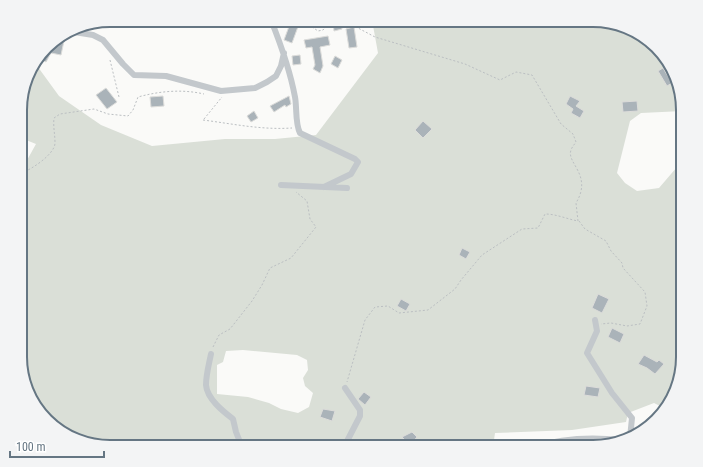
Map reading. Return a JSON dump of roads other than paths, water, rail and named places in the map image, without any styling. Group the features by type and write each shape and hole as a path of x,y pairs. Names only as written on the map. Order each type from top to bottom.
{"street":[{"path":"274,27 284,53 295,96 298,115 297,127 300,133 355,159 358,162 351,174 324,187"},
{"path":"78,33 93,35 103,40 134,75 166,76 220,91 255,88 271,79 276,76 281,66 284,53"},
{"path":"281,185 347,188"},
{"path":"595,320 596,331 587,352 612,393 632,418 631,431"},
{"path":"211,354 206,386 209,394 221,409 233,419 239,440"},
{"path":"345,388 360,410 360,416 348,440"},
{"path":"561,440 607,438"}]}
